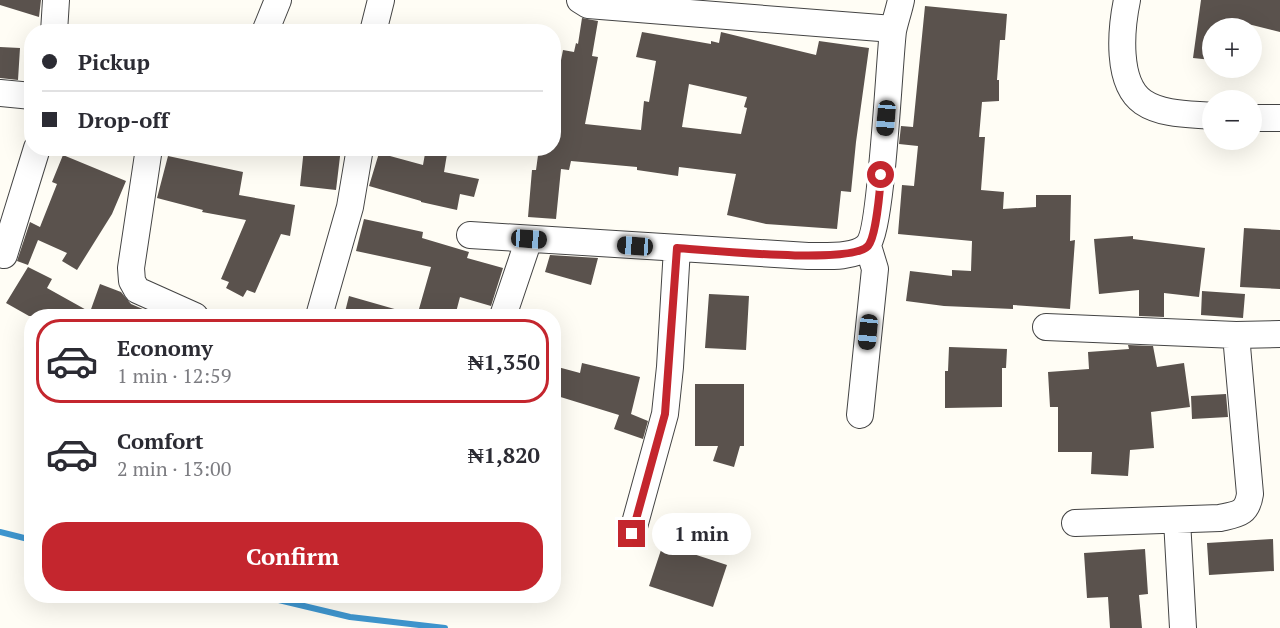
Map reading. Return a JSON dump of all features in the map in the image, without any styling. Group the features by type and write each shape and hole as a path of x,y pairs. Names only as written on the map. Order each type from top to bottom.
{"street":[{"path":"54,24 56,0"},
{"path":"268,24 278,0"},
{"path":"375,24 381,0"},
{"path":"580,0 588,5 893,29"},
{"path":"471,235 834,256 859,252 868,246 873,235 880,187 893,29 901,0"},
{"path":"1127,0 1122,44 1125,74 1131,90 1144,103 1167,111 1202,115"},
{"path":"0,93 24,95"},
{"path":"1262,118 1280,118"},
{"path":"4,255 35,156"},
{"path":"148,156 131,268 132,280 137,290 179,309"},
{"path":"321,309 350,207 359,156"},
{"path":"505,309 529,239"},
{"path":"860,415 875,269 868,246"},
{"path":"632,534 665,414 677,248"},
{"path":"1046,327 1236,335 1280,334"},
{"path":"1075,524 1220,518 1243,512 1249,506 1251,494 1236,335"},
{"path":"1178,520 1183,628"}],"building":[{"path":"0,0 41,0 39,17 0,5"},
{"path":"1201,0 1280,0 1280,32 1262,28 1262,18 1202,18 1202,59 1193,58"},
{"path":"925,6 1007,14 1005,40 1000,40 997,80 999,80 999,101 982,102 979,137 985,137 981,190 1004,192 1003,209 1036,207 1036,195 1071,195 1070,241 1075,240 1070,309 1013,305 1013,309 944,306 906,301 910,271 952,276 952,270 971,271 972,241 898,234 902,185 914,186 918,146 899,144 901,126 913,127"},
{"path":"582,18 598,21 592,56 598,57 585,124 641,130 644,101 649,102 656,61 636,57 642,32 711,44 711,41 719,43 721,32 816,55 819,41 869,48 851,192 841,191 837,229 766,224 727,215 736,174 679,167 678,176 637,170 637,167 571,161 569,170 561,169 556,219 528,217 532,170 536,170 538,156 561,156 561,60 563,50 574,52 576,43 578,44","holes":["689,84 747,97 744,107 747,108 741,134 682,127"]},
{"path":"0,47 20,48 18,80 0,78"},
{"path":"63,156 126,181 112,214 77,270 62,261 67,253 38,240 28,265 17,261 30,222 40,227 57,184 52,182"},
{"path":"168,156 243,172 239,195 295,205 290,236 281,234 255,293 247,290 243,297 226,288 229,282 221,279 246,220 202,212 203,210 157,198"},
{"path":"303,156 340,156 336,190 300,186"},
{"path":"378,156 390,156 423,165 425,156 447,156 444,172 479,179 474,197 460,194 457,210 369,186"},
{"path":"364,219 423,232 422,238 469,252 467,258 503,268 491,306 460,297 457,309 419,309 431,267 356,251"},
{"path":"1244,228 1280,230 1280,289 1240,287"},
{"path":"1133,236 1133,239 1205,248 1199,297 1164,293 1164,317 1139,316 1139,290 1099,294 1094,239"},
{"path":"550,255 598,258 591,285 545,272"},
{"path":"28,267 52,279 47,288 85,309 24,309 24,313 6,303"},
{"path":"100,284 121,292 131,304 143,309 91,309"},
{"path":"1202,291 1245,294 1243,318 1201,315"},
{"path":"709,294 749,296 746,350 705,348"},
{"path":"349,296 394,309 346,309"},
{"path":"1128,345 1153,346 1157,367 1184,363 1190,407 1151,412 1154,448 1130,450 1128,476 1091,474 1092,452 1058,452 1058,407 1050,407 1048,372 1089,369 1088,352 1129,349"},
{"path":"949,347 1007,349 1006,368 1002,368 1002,407 945,408 945,371 948,371"},
{"path":"582,363 640,377 631,414 648,421 643,439 614,429 619,415 561,397 561,368 580,373"},
{"path":"695,384 744,384 744,446 740,446 734,467 713,461 718,446 695,446"},
{"path":"1226,394 1228,417 1192,419 1191,396"},
{"path":"1273,539 1274,571 1209,575 1207,543"},
{"path":"663,544 727,565 713,607 649,586"},
{"path":"1145,549 1148,594 1139,595 1142,628 1110,628 1108,597 1087,598 1084,553"}],"waterway":[{"path":"0,532 24,538"},
{"path":"291,603 350,617 445,628"}],"route":[{"path":"632,534 665,414 677,248 808,256 834,256 859,252 868,246 873,235 881,175"}]}
